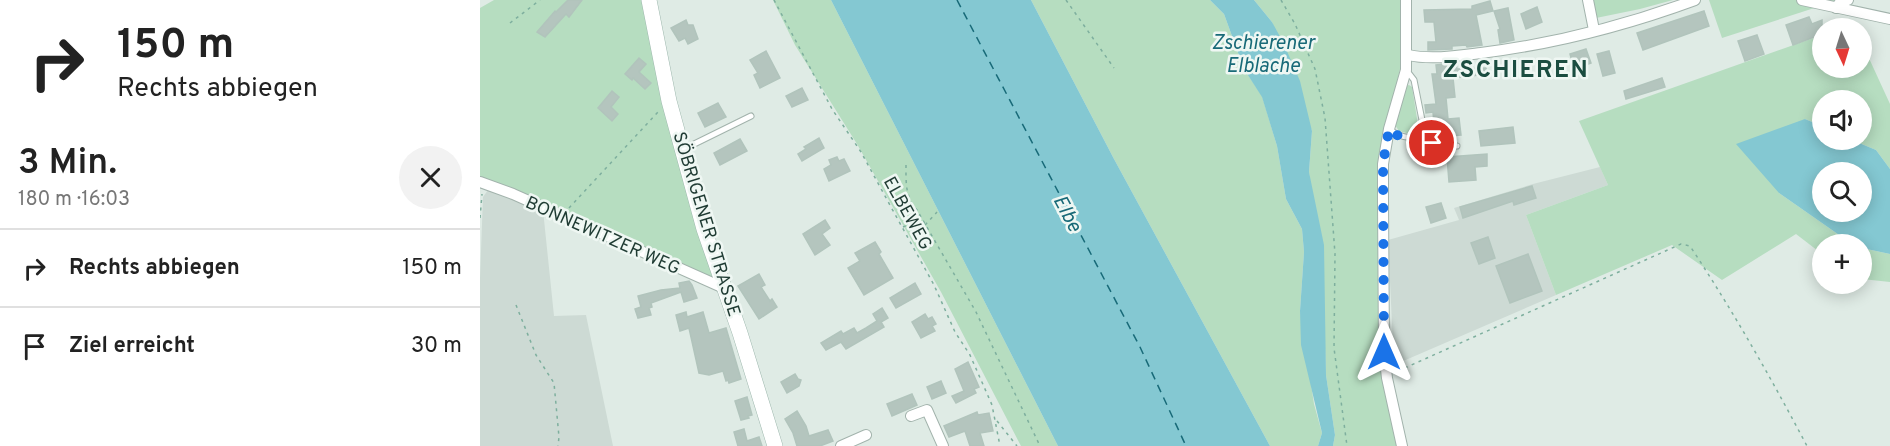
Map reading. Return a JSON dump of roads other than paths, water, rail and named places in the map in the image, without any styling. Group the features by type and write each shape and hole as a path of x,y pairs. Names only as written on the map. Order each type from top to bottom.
{"street":[{"name":"SÖBRIGENER STRASSE","path":"649,0 669,101 704,228 775,446"},
{"path":"1402,446 1387,378 1384,352 1383,164 1389,129 1406,70 1408,55 1406,0"},
{"path":"1588,0 1594,30"},
{"path":"1408,55 1441,57 1515,49 1665,11 1695,0"},
{"path":"1802,0 1890,19"},
{"path":"1836,8 1841,1 1848,0"},
{"name":"BONNEWITZER WEG","path":"483,183 513,194 726,290"},
{"path":"911,416 927,410 943,446"},
{"path":"841,446 866,435"}],"lane":[{"path":"1406,70 1414,80 1424,130 1421,136"},
{"path":"682,150 751,116"},
{"path":"1389,129 1400,137 1421,136 1432,143 1457,146"}],"water":[{"name":"Elbe","path":"831,0 1031,0 1114,159 1270,446 1058,446"},
{"name":"Zschierener Elblache","path":"1210,0 1254,0 1272,22 1300,81 1312,131 1309,172 1324,245 1326,375 1335,435 1333,446 1318,446 1322,433 1301,345 1300,311 1304,252 1302,229 1286,199 1277,146 1262,97 1244,69 1224,14"},
{"path":"1805,119 1812,122 1812,150 1876,150 1890,169 1890,254 1872,250 1872,234 1838,234 1821,222 1872,222 1872,162 1812,162 1812,216 1779,193 1736,144"}],"district":[{"name":"ZSCHIEREN","path":"1516,69"}]}
